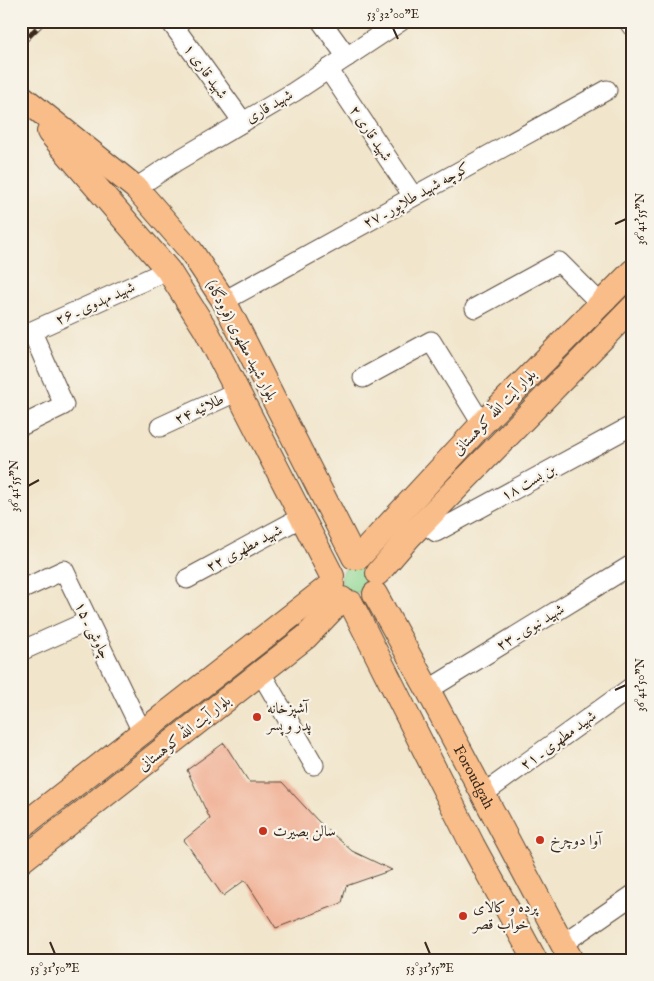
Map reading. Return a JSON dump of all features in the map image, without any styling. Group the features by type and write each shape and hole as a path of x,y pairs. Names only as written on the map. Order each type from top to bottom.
{"main road":[{"name":"بلوار شهید مطهری (فرودگاه)","path":"21,96 136,188 191,251 224,301 357,557"},
{"name":"بلوار شهید مطهری (فرودگاه)","path":"21,100 168,270 206,330 339,591"},
{"name":"بلوار آیت الله کوهستانی","path":"357,557 482,424 633,271"},
{"name":"بلوار آیت الله کوهستانی","path":"376,583 416,530 633,307"},
{"path":"390,522 391,530 396,536 402,538 416,530"},
{"path":"357,557 371,562 376,583 364,602 339,591 335,569 346,558 357,557"},
{"name":"Foroudgah","path":"376,583 428,690 566,952"},
{"name":"بلوار آیت الله کوهستانی","path":"21,827 271,631 339,591"},
{"name":"بلوار آیت الله کوهستانی","path":"21,861 306,637 339,591"},
{"name":"Foroudgah","path":"339,591 535,960"},
{"path":"271,631 284,635 288,647 285,654"},
{"path":"49,804 68,824"}],"street":[{"name":"شهید قاری ۱","path":"170,21 243,122"},
{"path":"321,21 347,57"},
{"name":"شهید قاری","path":"136,188 294,92 401,21"},
{"path":"628,21 633,28"},
{"name":"شهید قاری ۲","path":"328,69 413,196"},
{"name":"کوچه شهید طلاپور ـ ۲۷","path":"224,301 607,90"},
{"path":"474,308 559,262 600,303"},
{"name":"شهید مهدوی ـ ۲۶","path":"26,334 168,270"},
{"path":"21,426 64,405 26,334"},
{"path":"364,378 431,341 482,424"},
{"name":"طلائیه ۲۴","path":"160,428 238,391"},
{"name":"بن بست ۱۸","path":"416,530 436,532 633,425"},
{"name":"شهید مطهری ۲۲","path":"187,579 302,517"},
{"name":"شهید نبوی ـ ۲۳","path":"428,690 633,564"},
{"name":"چاوشی ـ ۱۵","path":"21,590 64,570 142,732"},
{"path":"21,650 88,620"},
{"path":"262,673 314,765"},
{"name":"شهید مطهری ـ ۲۱","path":"483,794 633,686"},
{"path":"566,952 633,894"}],"green space":[{"path":"355,565 365,569 369,579 365,589 355,593 345,589 341,579 345,569"}],"building":[{"name":"سالن بصیرت","path":"224,743 249,782 282,782 318,821 352,851 392,870 346,886 342,903 276,928 245,880 223,896 184,840 210,819 187,770"}],"railway":[{"path":"21,44 44,21"}],"place":[{"name":"آشپزخانه پدر و پسر","path":"257,717"},
{"name":"سالن بصیرت","path":"263,831"},
{"name":"آوا دوچرخ","path":"540,840"},
{"name":"پرده و کالای خواب قصر","path":"463,916"}]}
